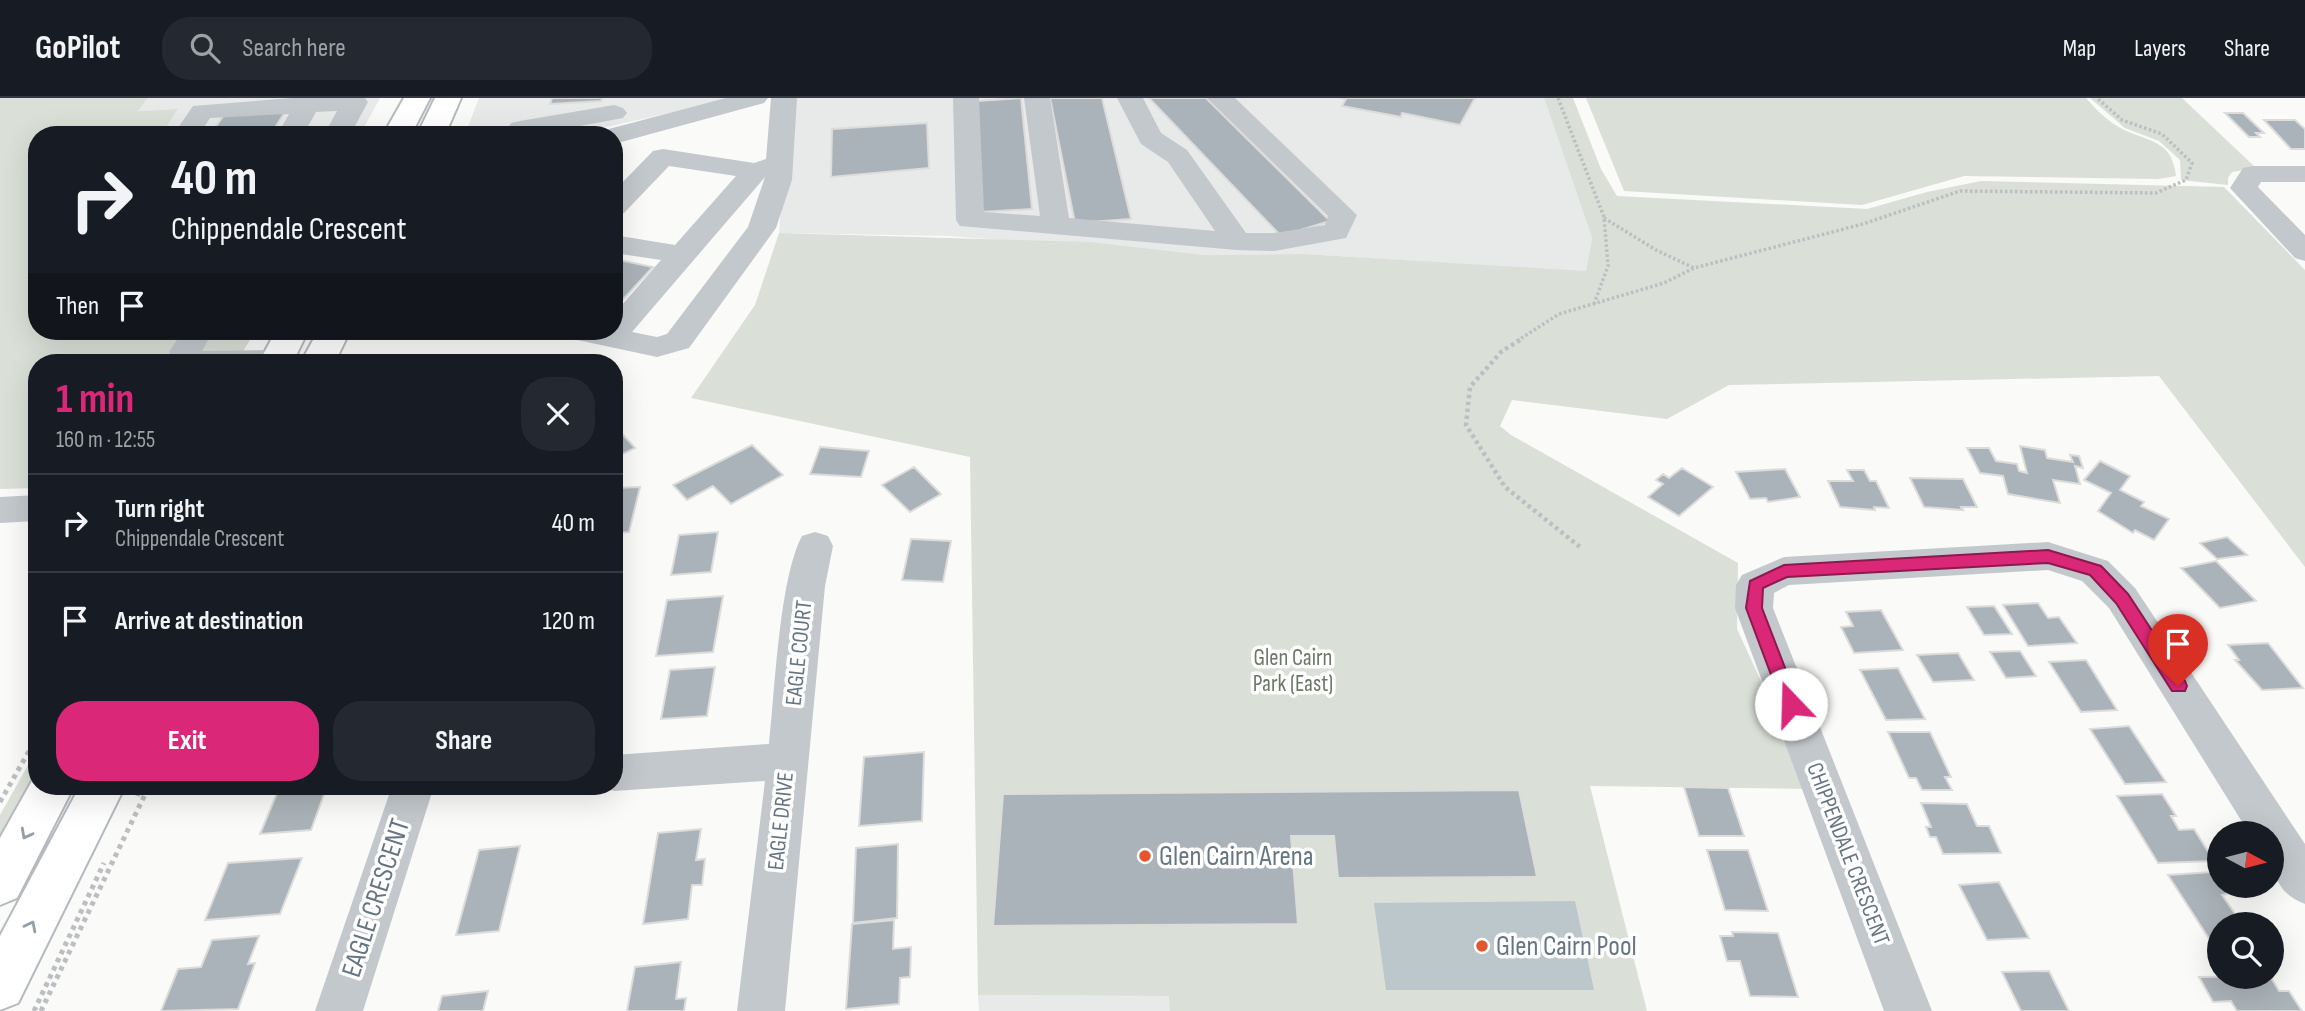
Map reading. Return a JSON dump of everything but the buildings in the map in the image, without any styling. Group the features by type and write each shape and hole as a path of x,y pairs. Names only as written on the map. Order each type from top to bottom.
{"main road":[{"path":"402,126 417,98"},
{"path":"435,126 448,98"},
{"path":"0,883 47,795"},
{"path":"0,986 98,795"}],"street":[{"path":"519,124 619,119 755,98"},
{"path":"623,323 682,256 767,167 784,98"},
{"path":"966,98 970,220 1237,241 1274,242 1336,232 1343,215 1220,98"},
{"path":"1037,98 1056,226"},
{"path":"1130,98 1150,138 1178,156 1237,241"},
{"path":"192,126 202,111 355,102 342,126"},
{"path":"295,126 307,104"},
{"path":"620,340 657,347 678,341 762,228 778,180 767,167 663,157 623,198"},
{"path":"2305,174 2253,174 2244,188 2305,252"},
{"path":"623,246 682,256"},
{"path":"0,510 28,509"},
{"name":"EAGLE COURT","path":"788,761 806,586 815,546"},
{"name":"CHIPPENDALE CRESCENT","path":"1908,1011 1754,608 1755,585 1784,571 2048,556 2095,571 2122,598 2305,883"},
{"name":"EAGLE DRIVE","path":"623,772 788,761 761,1011"},
{"name":"EAGLE CRESCENT","path":"339,1011 420,795"}],"path":[{"path":"1558,98 1604,217 1608,266 1594,304"},
{"path":"1580,547 1505,487 1466,425 1470,387 1502,351 1559,314 1664,283 1694,268 1863,224 1960,191 2156,193 2186,180 2192,163 2162,134 2122,120 2096,98"},
{"path":"1604,217 1656,250 1694,268"},
{"path":"0,802 28,753"},
{"path":"33,1011 138,795"},
{"path":"41,1011 145,795"}],"shaded area":[{"path":"148,98 380,98 365,126 167,126 178,109 138,111"},
{"path":"479,98 736,98 611,126 468,126"},
{"path":"789,98 1544,98 1592,238 1586,272 1304,254 1205,255 948,236 779,233"},
{"name":"Glen Cairn Pool","path":"1575,901 1594,990 1386,990 1374,903"},
{"path":"978,995 1170,996 1170,1011 979,1011"}],"green space":[{"path":"0,98 148,98 138,111 178,109 167,126 28,126 28,340 250,340 242,354 28,354 28,488 0,489"},
{"name":"Glen Cairn Park (East)","path":"1544,98 1573,98 1601,169 1617,196 1867,209 1927,192 1981,181 2224,187 2305,270 2305,567 2159,376 1729,385 1667,419 1512,400 1500,426 1511,435 1738,563 1737,629 1811,789 1590,786 1647,1011 1170,1011 1169,996 978,995 970,457 691,398 755,305 779,233 1089,242 1204,255 1304,254 1586,271 1592,238"},
{"path":"1586,98 2086,98 2114,124 2165,149 2174,164 2176,176 2158,179 1964,176 1862,205 1624,191"},
{"path":"2090,98 2182,98 2256,168 2232,172 2228,185 2181,180 2180,160 2159,141 2125,128"},
{"path":"28,765 28,795 31,795 0,854 0,815"}],"place":[{"name":"Glen Cairn Arena","path":"1145,856"},
{"name":"Glen Cairn Pool","path":"1482,946"}],"route":[{"path":"1791,704 1754,608 1755,585 1784,571 2048,556 2095,571 2122,598 2178,686"}]}
